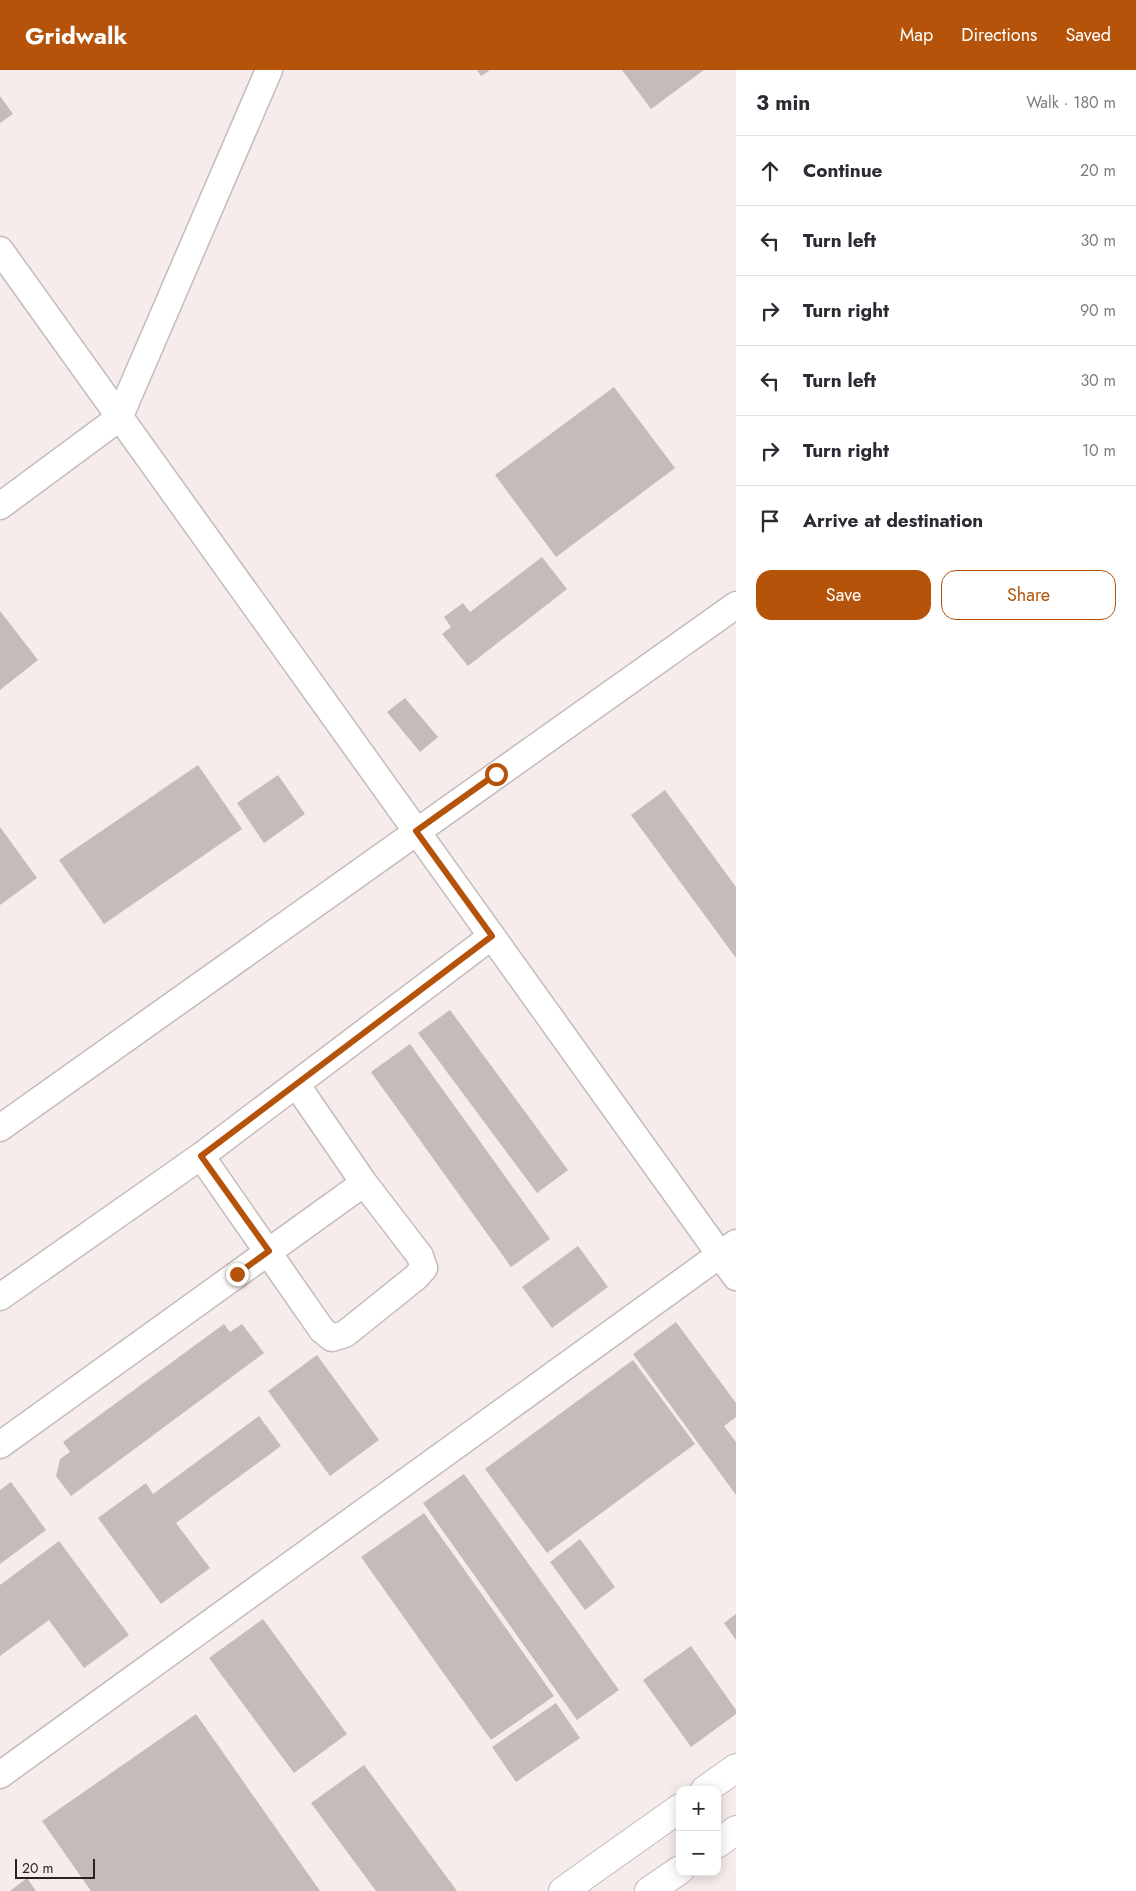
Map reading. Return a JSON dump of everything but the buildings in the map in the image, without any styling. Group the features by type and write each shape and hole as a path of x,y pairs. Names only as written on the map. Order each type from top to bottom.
{"main road":[{"path":"711,1786 736,1768"},
{"path":"563,1891 676,1811"},
{"path":"721,1841 736,1830"},
{"path":"650,1891 676,1873"}],"street":[{"path":"0,506 119,418 269,70"},
{"path":"0,250 492,936 728,1249 736,1277"},
{"path":"0,1128 736,605"},
{"path":"0,1297 201,1156 492,936"},
{"path":"201,1156 269,1251 322,1330 332,1338 344,1334 416,1277 424,1268 420,1256 364,1183 296,1084"},
{"path":"0,1445 364,1183"},
{"path":"0,1775 728,1249"}],"route":[{"path":"237,1274 269,1251 201,1156 492,936 416,831 496,774"}]}
